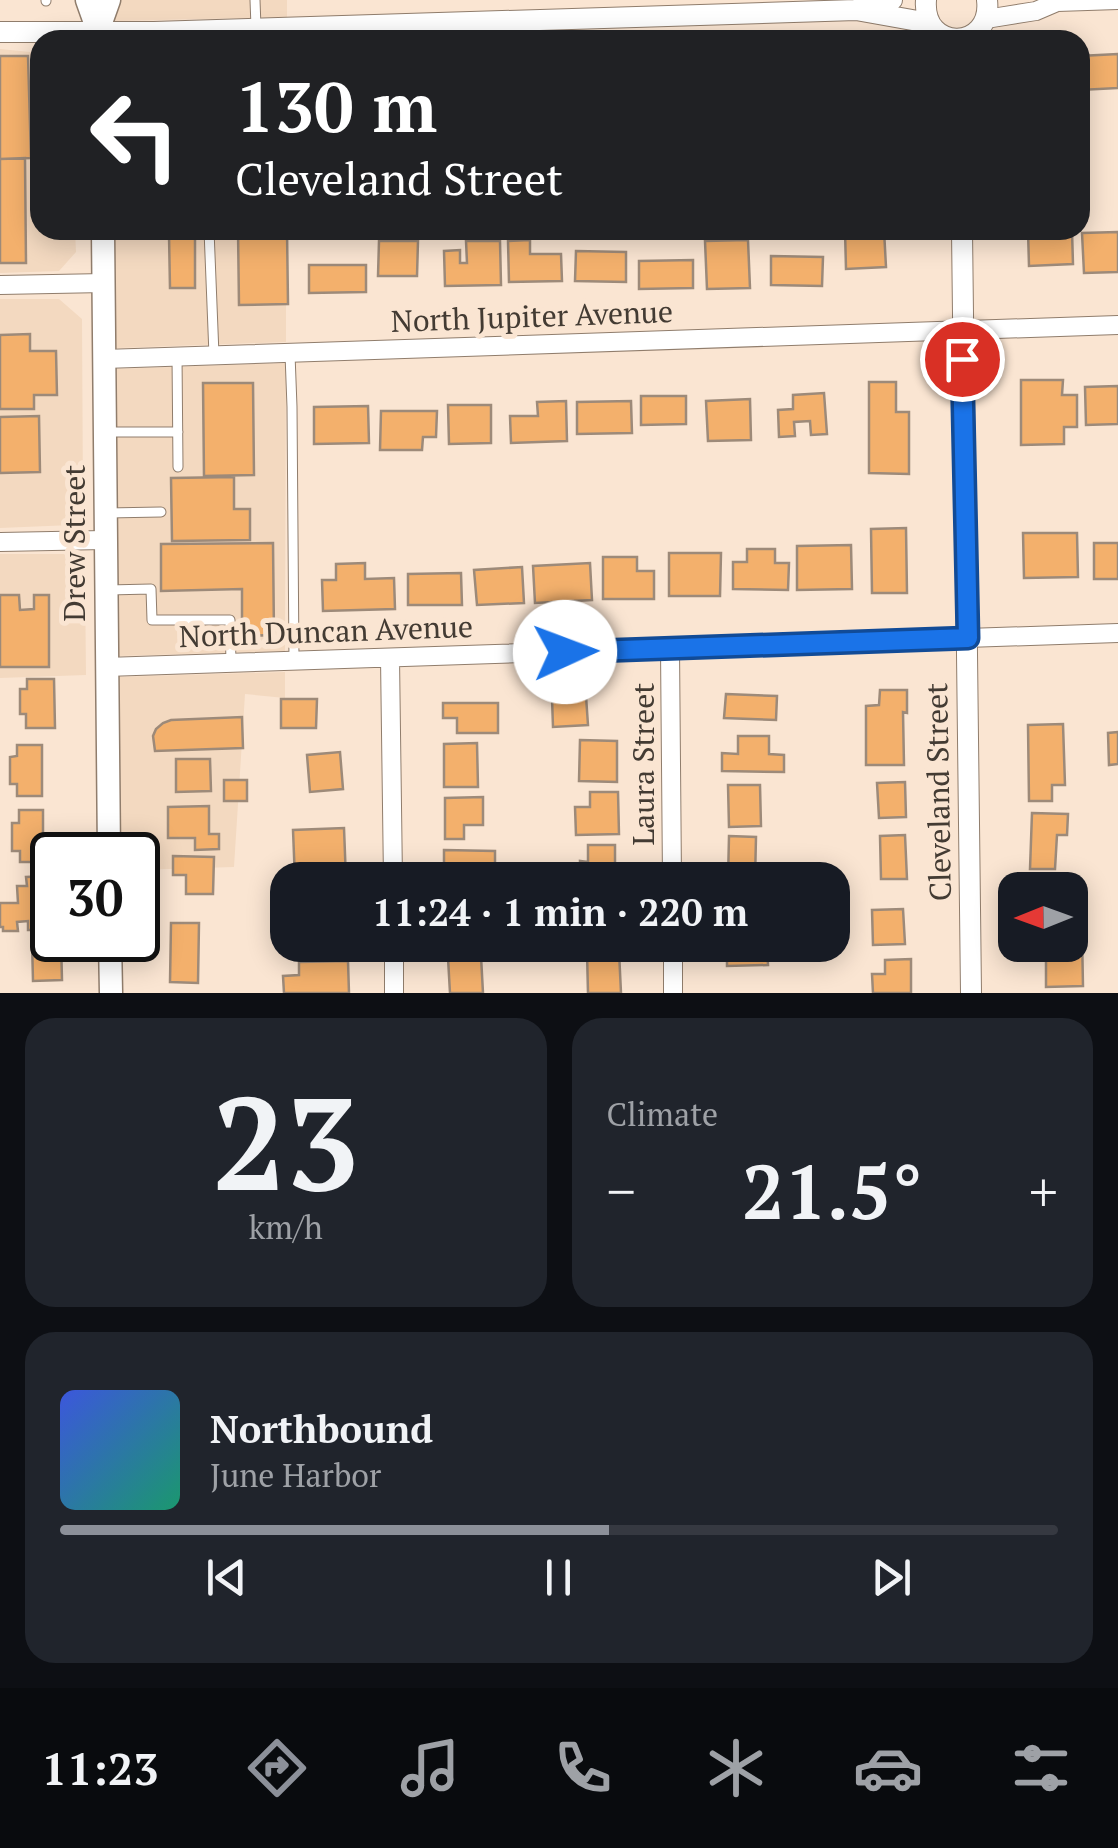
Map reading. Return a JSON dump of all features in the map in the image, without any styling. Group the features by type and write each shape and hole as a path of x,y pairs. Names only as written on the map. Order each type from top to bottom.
{"main road":[{"path":"87,0 96,30"},
{"path":"100,30 109,0"},
{"name":"Drew Street","path":"104,240 108,832"},
{"path":"110,962 111,993"}],"street":[{"path":"378,30 856,10 892,0"},
{"path":"926,0 926,13 936,30"},
{"path":"981,23 1036,11 1052,1 1118,0"},
{"path":"856,10 927,30"},
{"path":"235,30 265,30"},
{"path":"0,32 30,33"},
{"name":"Cleveland Street","path":"962,240 971,993"},
{"path":"0,285 105,282"},
{"name":"North Jupiter Avenue","path":"104,359 1118,326"},
{"path":"0,542 104,540"},
{"name":"North Duncan Avenue","path":"106,667 1118,633"},
{"name":"Laura Street","path":"670,648 672,862"},
{"path":"390,658 393,862"},
{"path":"394,962 394,993"},
{"path":"673,962 673,993"}],"lane":[{"path":"255,0 256,28"},
{"path":"209,240 214,355"},
{"path":"290,352 294,661"},
{"path":"177,356 178,468"},
{"path":"104,432 178,432"},
{"path":"104,512 161,512"},
{"path":"105,590 151,589 152,620 230,620 231,663"}],"shaded area":[{"path":"121,0 287,0 287,17 114,21"},
{"path":"0,49 30,52 30,240 75,240 76,252 59,271 0,273"},
{"path":"115,240 286,240 286,342 116,348"},
{"path":"0,299 59,299 82,319 83,502 72,525 0,528"},
{"path":"286,363 285,651 118,656 116,369"},
{"path":"0,554 64,554 85,576 86,675 0,678"},
{"path":"285,672 285,698 245,694 234,867 160,869 160,832 120,832 118,677"}],"building":[{"path":"1118,54 1118,88 1090,89 1090,55"},
{"path":"0,56 28,56 30,158 0,159"},
{"path":"25,158 26,263 0,263 0,159"},
{"path":"1118,232 1118,272 1084,273 1082,240 1090,240 1090,233"},
{"path":"169,240 195,240 195,288 170,288"},
{"path":"238,240 287,240 288,304 239,305"},
{"path":"530,240 530,254 561,254 562,281 509,282 508,241"},
{"path":"748,240 750,288 707,289 705,241"},
{"path":"845,240 885,240 886,267 846,269"},
{"path":"1028,240 1072,240 1073,264 1029,266"},
{"path":"379,241 418,241 417,276 378,276"},
{"path":"466,241 500,241 501,285 445,286 444,251 460,250 460,263 467,263"},
{"path":"576,251 626,252 626,282 575,281"},
{"path":"771,256 823,257 822,286 771,285"},
{"path":"693,260 693,288 639,289 639,261"},
{"path":"309,265 366,265 366,292 309,293"},
{"path":"30,334 30,351 56,351 57,395 34,395 34,409 0,409 0,335"},
{"path":"1021,380 1063,380 1062,395 1077,395 1077,427 1064,427 1064,444 1021,445"},
{"path":"869,382 896,382 896,412 909,412 909,474 869,473"},
{"path":"203,383 253,383 254,475 204,476"},
{"path":"1118,386 1118,424 1086,425 1085,387"},
{"path":"824,393 827,434 811,435 810,421 794,422 795,436 779,437 778,410 793,409 793,395"},
{"path":"641,396 686,396 686,424 641,425"},
{"path":"750,399 751,440 708,441 706,401"},
{"path":"566,401 567,441 511,443 510,416 538,416 537,402"},
{"path":"631,401 632,433 577,434 577,402"},
{"path":"448,405 491,405 491,443 449,444"},
{"path":"368,406 369,443 314,444 314,407"},
{"path":"381,411 437,411 436,437 423,437 422,450 380,450"},
{"path":"39,416 40,472 0,473 0,417"},
{"path":"234,477 234,509 250,509 250,540 172,541 171,478"},
{"path":"906,528 907,593 872,593 871,529"},
{"path":"1023,533 1077,533 1078,577 1024,578"},
{"path":"273,543 274,635 242,636 242,589 161,591 161,544"},
{"path":"1094,543 1118,543 1118,579 1094,579"},
{"path":"851,545 852,589 797,590 797,546"},
{"path":"747,549 775,549 775,563 789,563 788,590 733,589 733,562 747,562"},
{"path":"669,553 721,553 720,596 669,596"},
{"path":"603,557 637,557 637,571 654,571 654,599 603,599"},
{"path":"365,563 365,579 394,578 395,609 323,611 322,580 336,580 336,564"},
{"path":"590,563 592,600 535,603 533,566"},
{"path":"522,567 524,603 477,605 474,570"},
{"path":"461,573 462,605 408,605 408,574"},
{"path":"0,595 19,595 20,610 34,609 34,595 49,595 49,667 0,667"},
{"path":"27,679 54,679 55,728 26,728 26,714 20,714 20,689 27,689"},
{"path":"880,690 907,690 907,713 903,712 904,765 866,765 866,706 879,705"},
{"path":"726,694 777,696 776,720 724,718"},
{"path":"586,696 588,725 553,727 552,698"},
{"path":"281,699 317,699 316,728 281,728"},
{"path":"443,703 498,703 498,733 457,733 457,718 443,718"},
{"path":"242,717 243,748 155,751 153,736 163,723"},
{"path":"1063,724 1065,785 1052,785 1052,801 1029,801 1028,725"},
{"path":"1118,732 1118,764 1109,765 1108,733"},
{"path":"738,736 769,736 769,754 784,755 784,772 722,771 722,753 738,754"},
{"path":"580,740 617,741 617,782 579,781"},
{"path":"477,743 478,787 444,787 444,744"},
{"path":"17,745 42,745 42,796 17,796 17,784 10,784 10,757 17,756"},
{"path":"340,752 343,789 310,792 307,755"},
{"path":"176,759 210,759 211,791 176,792"},
{"path":"224,780 247,780 247,801 224,801"},
{"path":"905,782 906,817 879,818 877,783"},
{"path":"728,785 760,785 761,826 729,827"},
{"path":"590,792 618,792 619,834 576,835 575,807 590,807"},
{"path":"483,797 483,825 464,825 464,839 445,839 445,798"},
{"path":"209,806 209,834 219,834 219,849 195,850 195,838 168,838 168,807"},
{"path":"19,810 43,810 43,832 30,832 30,862 20,862 20,851 12,851 12,823 19,823"},
{"path":"1032,813 1068,814 1067,835 1057,835 1055,869 1030,869"},
{"path":"344,828 345,862 294,862 293,830"},
{"path":"905,835 907,879 881,879 880,836"},
{"path":"729,836 756,837 755,862 728,862"},
{"path":"588,845 615,845 615,862 588,862"},
{"path":"444,850 495,851 495,862 444,862"},
{"path":"173,856 214,857 213,894 186,894 186,875 173,875"},
{"path":"26,877 30,877 30,930 28,921 17,922 18,931 3,931 0,903 18,903 17,886 27,886"},
{"path":"903,909 905,944 873,945 872,910"},
{"path":"171,923 199,923 198,983 170,982"},
{"path":"911,959 911,993 873,993 872,974 885,974 885,960"},
{"path":"33,962 62,962 62,980 33,981"},
{"path":"299,962 348,962 349,993 284,993 283,976 299,975"},
{"path":"448,962 481,962 483,993 450,993"},
{"path":"587,962 620,962 621,993 588,993"},
{"path":"727,962 768,962 768,965 727,966"},
{"path":"1046,962 1083,962 1083,986 1046,987"}],"route":[{"path":"565,652 968,638 962,359"}]}
